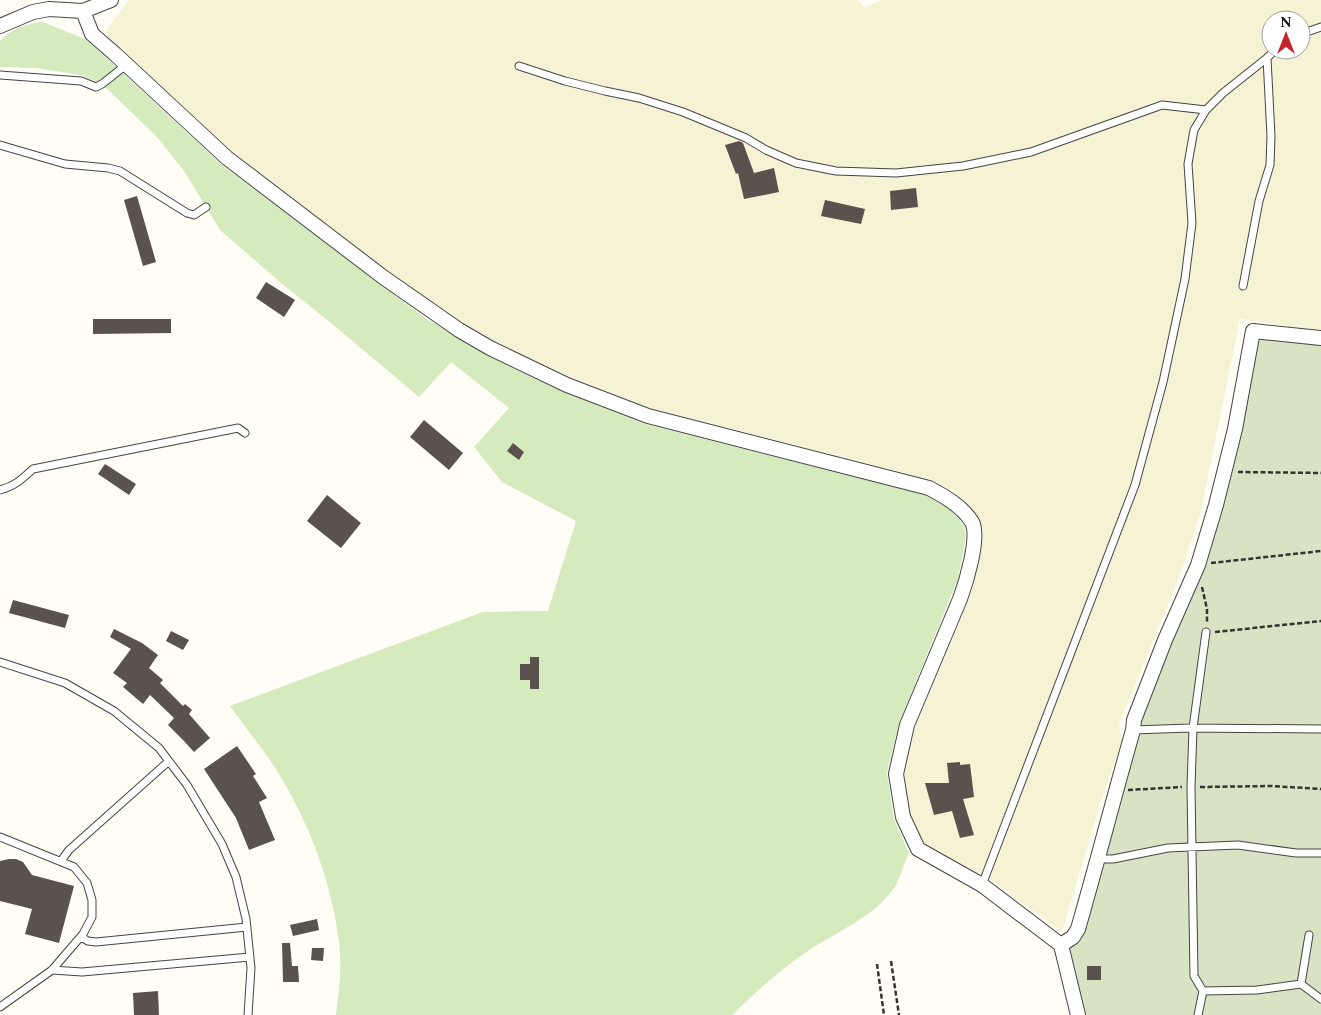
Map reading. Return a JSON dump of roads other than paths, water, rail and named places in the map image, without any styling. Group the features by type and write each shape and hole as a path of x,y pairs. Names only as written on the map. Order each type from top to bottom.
{"street":[{"path":"0,26 33,12 49,10 83,11 111,0"},
{"path":"83,11 92,34 227,158 383,277 444,320 490,348 567,385 648,416 929,488 951,500 972,523 974,536 971,558 960,599 907,725 896,774 902,817 918,849 982,885 1061,945 1078,1015"},
{"path":"1061,945 1073,937 1078,930 1099,859 1134,720 1165,640 1198,565 1226,472 1253,331 1321,338"}],"lane":[{"path":"982,885 1135,485 1163,382 1185,279 1192,223 1188,164 1194,130 1206,110 1223,93 1264,60"},
{"path":"1243,286 1259,201 1270,165 1271,136 1267,60"},
{"path":"0,75 81,81 96,87 126,65"},
{"path":"519,66 565,81 639,98 684,112 746,138 766,150 796,163 836,171 896,173 963,166 1030,152 1162,105 1206,110"},
{"path":"0,145 65,164 120,171 187,213 194,215 206,207"},
{"path":"0,490 19,482 33,469 238,428 245,433"},
{"path":"1198,1015 1203,991 1194,976 1191,787 1193,728 1206,632"},
{"path":"0,662 65,682 114,711 159,748 187,785 222,844 236,877 247,927 251,968 248,1015"},
{"path":"1133,730 1193,728 1321,729"},
{"path":"61,861 69,850 169,761"},
{"path":"0,837 74,867 86,883 92,900 92,918 81,937 52,970 0,1007"},
{"path":"1099,859 1113,859 1168,848 1238,845 1296,853 1321,853"},
{"path":"81,937 88,941 96,942 247,927"},
{"path":"1301,984 1309,935"},
{"path":"52,970 82,972 250,957"},
{"path":"1203,991 1257,990 1301,984 1321,999"}]}
